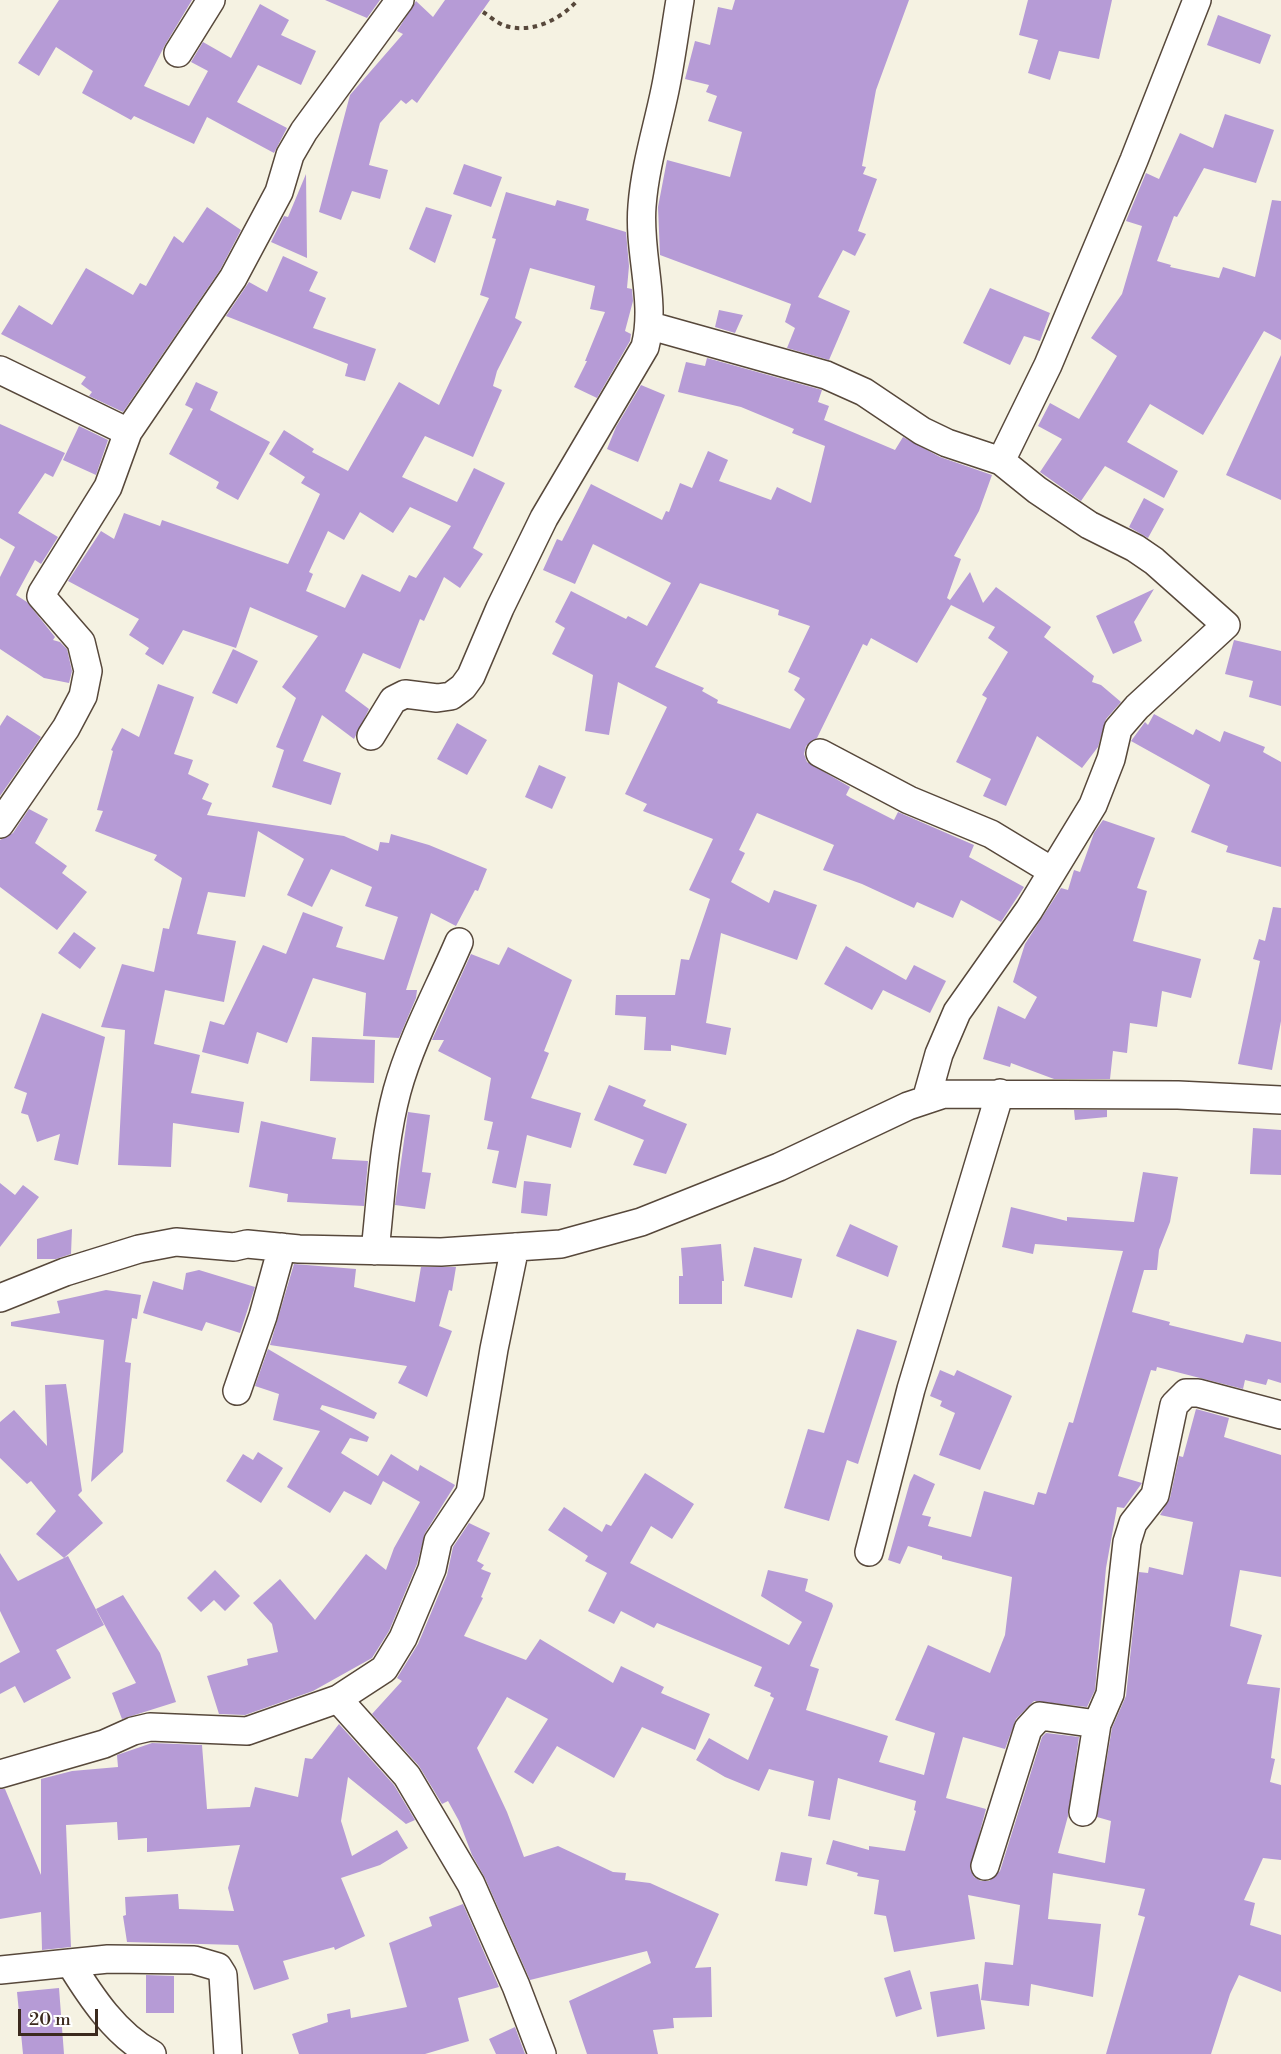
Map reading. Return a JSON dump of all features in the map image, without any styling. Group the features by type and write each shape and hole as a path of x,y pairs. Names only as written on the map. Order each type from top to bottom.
{"street":[{"path":"178,53 211,0"},
{"path":"0,824 66,728 84,696 88,671 81,642 41,596 108,487 128,432 232,278 279,192 290,155 304,131 400,0"},
{"path":"371,736 393,700 405,694 437,698 451,696 463,687 471,676 500,608 544,518 645,347 651,326 643,258 641,208 647,160 665,90 680,0"},
{"path":"1001,461 1048,365 1134,160 1197,0"},
{"path":"651,326 826,375 864,392 922,431 947,443 1001,461 1037,490 1089,525 1135,548 1154,561 1226,625 1125,719 1118,729 1111,759 1093,805 1029,910 957,1012 939,1054 927,1100"},
{"path":"0,370 128,432"},
{"path":"820,753 901,796 1000,838 1052,871"},
{"path":"375,1251 384,1158 397,1092 409,1057 459,942"},
{"path":"869,1552 911,1389 1000,1093"},
{"path":"0,1298 64,1272 139,1249 176,1242 441,1252 561,1244 640,1222 779,1167 944,1094 1178,1095 1281,1100"},
{"path":"237,1391 263,1316 282,1247"},
{"path":"0,1774 104,1744 133,1731 150,1727 247,1731 338,1699 384,1669 403,1638 432,1569 438,1541 470,1493 494,1349 515,1247"},
{"path":"1083,1812 1097,1724 1110,1694 1127,1542 1133,1523 1155,1495 1173,1406 1185,1393 1198,1393 1281,1415"},
{"path":"338,1699 407,1776 471,1884 516,1986 542,2054"},
{"path":"985,1866 1028,1730 1033,1721 1040,1716 1097,1724"},
{"path":"0,1970 108,1959 194,1960 218,1967 225,1989 228,2054"},
{"path":"70,1963 89,1994 110,2018 138,2047 152,2054"}],"path":[{"path":"483,12 504,25 535,27 549,23 568,11 578,0"}],"building":[{"path":"59,0 192,0 144,86 189,106 208,71 191,62 203,42 231,58 260,4 289,20 281,35 316,51 301,85 258,65 237,102 287,128 274,153 207,117 194,144 134,116 131,120 82,93 93,71 56,47 39,76 18,63"},
{"path":"325,0 380,0 367,18"},
{"path":"445,0 490,0 417,103 412,99 406,104 401,100 380,123 369,165 388,170 380,199 352,191 341,220 319,212 350,95 403,34 397,31 416,1 433,17"},
{"path":"735,0 909,0 876,90 862,166 866,167 863,174 877,179 858,231 866,234 855,256 843,250 818,297 850,311 829,360 787,348 795,328 785,322 791,304 660,255 658,207 667,160 730,177 742,132 708,121 717,96 706,92 709,85 685,79 695,41 710,45 718,7 732,10"},
{"path":"1028,0 1112,0 1099,59 1059,51 1050,80 1028,73 1038,40 1019,35"},
{"path":"1218,15 1271,35 1260,64 1207,45"},
{"path":"1225,114 1274,130 1256,183 1204,168 1177,217 1174,216 1157,261 1171,265 1170,267 1219,278 1223,267 1255,277 1272,200 1281,201 1281,340 1264,331 1203,435 1150,404 1127,442 1178,471 1164,498 1105,466 1081,501 1040,472 1062,439 1038,426 1050,403 1079,419 1117,356 1091,338 1122,294 1142,226 1126,221 1146,173 1159,179 1180,133 1213,148"},
{"path":"464,164 502,177 491,207 453,194"},
{"path":"306,174 307,258 271,242 284,216 288,217"},
{"path":"506,192 555,206 557,200 589,209 586,220 626,232 629,266 627,288 632,289 633,301 625,331 631,334 630,341 597,398 574,387 587,361 585,361 605,312 590,309 595,286 530,268 515,318 522,322 497,371 493,386 502,390 473,457 425,436 402,477 457,502 474,468 505,483 473,548 483,554 460,588 444,577 424,621 420,619 400,669 363,653 345,691 369,709 354,739 322,715 303,761 341,773 331,805 272,787 284,750 276,747 296,698 282,687 318,636 250,607 236,648 183,630 163,665 145,654 149,648 129,635 139,619 68,581 101,531 114,539 124,513 160,526 162,520 288,564 320,494 301,483 305,477 269,454 284,430 314,449 312,452 348,471 399,382 439,405 489,298 480,295 496,239 492,238","holes":["410,507 451,526 416,578 409,575 400,592 362,574 345,608 306,591 313,574 309,572 328,531 344,540 360,512 393,533"]},
{"path":"207,207 241,230 220,270 123,412 89,396 92,392 81,384 86,377 1,334 19,305 52,325 86,268 133,295 140,283 146,286 174,236 183,243"},
{"path":"426,207 452,215 435,263 409,249"},
{"path":"283,256 318,272 309,291 326,298 313,328 376,349 365,381 345,376 348,364 226,316 249,282 267,292"},
{"path":"990,288 1050,313 1040,341 1024,336 1010,365 963,343"},
{"path":"719,310 743,315 735,333 715,327"},
{"path":"1281,355 1281,500 1226,475"},
{"path":"707,358 822,390 818,402 829,406 824,420 895,450 903,437 940,457 992,475 979,511 954,556 961,559 947,598 950,600 970,572 983,603 996,587 1051,627 1044,637 1094,676 1092,682 1101,685 1121,702 1106,719 1098,747 1082,768 1037,736 1006,806 983,796 991,779 956,762 987,698 982,695 1008,652 988,638 995,627 951,605 917,663 871,638 867,646 863,644 817,738 806,746 804,754 807,762 850,787 846,795 894,820 898,812 974,845 969,857 1024,887 1001,922 961,900 953,918 917,902 914,908 862,884 823,870 834,845 757,813 739,850 745,853 731,882 769,903 774,890 817,905 797,960 721,933 706,1023 731,1028 726,1055 671,1045 671,1051 644,1050 646,1017 615,1015 616,995 675,995 681,959 689,960 710,899 689,890 713,839 643,811 647,804 625,794 667,707 618,682 609,735 585,731 593,675 552,654 565,628 555,622 571,591 626,619 628,616 647,626 671,583 593,544 575,584 543,570 557,539 562,541 591,484 662,520 666,511 669,512 680,483 692,488 708,451 728,460 719,481 771,500 777,487 811,503 825,446 792,433 794,429 741,407 678,392 686,362 705,366","holes":["700,583 779,610 778,615 810,626 788,672 800,678 794,690 805,699 790,729 717,703 718,700 702,691 704,688 655,667"]},
{"path":"196,382 218,392 210,410 270,442 238,500 216,488 219,482 169,454 193,409 185,405"},
{"path":"641,385 665,395 638,462 607,449 616,427"},
{"path":"0,424 65,453 53,477 45,473 18,513 58,537 41,564 35,560 16,595 27,602 55,637 53,640 60,642 67,649 72,671 69,683 44,678 0,649 0,577 15,547 0,538"},
{"path":"79,426 108,440 96,475 63,460"},
{"path":"1144,498 1164,509 1148,538 1129,527"},
{"path":"1154,589 1134,622 1142,641 1113,654 1096,616"},
{"path":"1234,640 1281,651 1281,706 1249,697 1253,681 1225,674"},
{"path":"233,649 258,661 237,704 212,693"},
{"path":"158,684 194,697 174,754 193,760 188,774 209,784 202,799 212,803 207,815 344,836 378,851 380,842 389,843 391,834 429,845 487,869 478,891 475,890 456,926 431,913 406,990 417,990 416,998 399,1038 363,1036 366,993 313,978 287,1043 257,1032 248,1064 202,1052 210,1021 224,1025 263,945 286,954 303,912 343,927 336,947 384,960 398,917 365,906 372,887 331,869 312,907 287,895 304,859 258,831 245,897 208,892 197,934 236,941 224,1002 165,990 154,1044 200,1055 191,1093 244,1102 239,1133 173,1123 171,1167 118,1165 125,1030 101,1027 122,964 154,972 163,928 169,929 182,878 154,860 157,855 95,831 103,811 97,810 113,751 111,750 122,728 139,737"},
{"path":"1154,714 1193,735 1196,729 1220,742 1224,731 1265,747 1263,752 1281,762 1281,867 1226,852 1228,846 1191,832 1210,785 1131,741 1145,722 1148,725"},
{"path":"7,715 41,737 0,796 0,726"},
{"path":"457,723 487,740 467,775 437,759"},
{"path":"539,765 566,777 552,809 525,797"},
{"path":"29,809 48,819 35,843 67,866 62,873 87,892 57,930 0,887 0,840 13,833"},
{"path":"1103,820 1155,838 1137,888 1147,891 1133,941 1201,959 1191,998 1162,991 1157,1027 1130,1023 1127,1053 1113,1051 1110,1079 1054,1079 1011,1063 1010,1067 983,1059 998,1006 1025,1019 1037,997 1013,982 1025,944 1061,888 1068,890 1074,870 1080,872 1094,833"},
{"path":"1273,907 1281,908 1281,1021 1272,1070 1238,1064 1260,961 1253,959 1259,939 1265,941"},
{"path":"74,932 96,948 80,969 58,953"},
{"path":"846,946 906,980 914,965 946,981 930,1013 883,990 872,1010 824,984"},
{"path":"508,947 572,980 544,1051 549,1053 531,1098 581,1113 571,1148 527,1135 516,1188 492,1183 499,1151 487,1149 493,1122 484,1120 491,1078 438,1051 444,1040 432,1040 471,954 499,965"},
{"path":"42,1013 105,1037 78,1165 54,1160 60,1134 37,1142 28,1115 21,1113 27,1093 14,1088"},
{"path":"312,1037 375,1040 374,1083 310,1081"},
{"path":"609,1085 646,1100 643,1106 687,1124 666,1174 633,1165 644,1140 594,1120"},
{"path":"1074,1110 1107,1110 1107,1117 1075,1120"},
{"path":"408,1112 430,1115 422,1172 431,1173 425,1209 395,1205"},
{"path":"261,1121 336,1138 332,1159 368,1161 364,1206 287,1202 288,1194 249,1187"},
{"path":"1253,1128 1281,1130 1281,1175 1250,1174"},
{"path":"1143,1172 1178,1177 1170,1222 1159,1250 1157,1270 1144,1270 1132,1312 1170,1322 1169,1325 1243,1343 1246,1334 1281,1342 1281,1383 1268,1379 1266,1385 1245,1380 1243,1389 1157,1367 1156,1371 1151,1370 1118,1476 1142,1483 1124,1508 1117,1507 1106,1568 1095,1690 1087,1707 1034,1701 1016,1719 1005,1749 963,1737 946,1798 986,1809 970,1869 974,1877 981,1881 989,1881 1000,1871 1042,1737 1046,1733 1079,1737 1068,1816 1058,1853 1105,1863 1111,1821 1097,1817 1112,1728 1126,1696 1139,1572 1148,1573 1149,1567 1183,1575 1193,1522 1160,1515 1170,1498 1179,1456 1183,1457 1196,1409 1229,1418 1224,1437 1281,1455 1281,1577 1240,1570 1230,1626 1262,1635 1247,1684 1280,1688 1271,1758 1275,1759 1270,1782 1281,1785 1281,1860 1263,1858 1244,1900 1255,1903 1250,1925 1281,1935 1281,1992 1239,1975 1230,1994 1211,2054 1106,2054 1145,1917 1138,1915 1145,1889 1053,1873 1048,1919 1101,1924 1093,1997 1031,1984 1029,2006 981,2000 985,1962 1013,1965 1020,1905 968,1895 975,1939 894,1952 886,1916 874,1914 879,1880 857,1876 858,1873 826,1864 833,1840 869,1850 869,1846 905,1851 916,1811 914,1810 916,1801 838,1778 830,1820 808,1816 814,1781 769,1769 759,1791 725,1777 696,1760 709,1738 748,1760 774,1698 770,1696 771,1693 754,1686 762,1667 657,1623 654,1628 621,1611 614,1624 588,1611 607,1573 585,1561 588,1556 548,1530 564,1507 602,1532 606,1524 611,1526 645,1473 694,1504 672,1539 651,1526 630,1563 789,1645 802,1622 761,1596 768,1570 808,1579 805,1591 832,1603 833,1606 810,1666 819,1669 806,1710 888,1736 879,1762 924,1775 935,1733 895,1720 928,1645 990,1673 1005,1635 1012,1577 942,1559 942,1556 908,1546 900,1564 888,1560 910,1482 914,1474 935,1484 922,1515 931,1517 928,1526 971,1537 984,1491 1034,1505 1038,1492 1046,1494 1069,1422 1073,1423 1123,1251 1035,1244 1033,1254 1002,1247 1011,1207 1067,1221 1067,1217 1134,1222"},
{"path":"524,1181 551,1184 547,1216 521,1213"},
{"path":"0,1183 15,1195 23,1185 39,1197 0,1247"},
{"path":"850,1224 898,1246 888,1277 836,1256"},
{"path":"72,1229 71,1254 56,1259 37,1259 37,1239"},
{"path":"721,1244 724,1281 722,1281 722,1304 679,1304 679,1276 683,1276 681,1248"},
{"path":"754,1247 802,1259 792,1298 744,1286"},
{"path":"294,1264 356,1269 354,1287 415,1302 421,1267 456,1267 452,1291 449,1290 439,1326 452,1331 427,1397 398,1383 407,1366 270,1345"},
{"path":"199,1270 255,1287 240,1333 206,1322 202,1331 143,1313 153,1281 183,1290 186,1273"},
{"path":"106,1290 141,1295 137,1319 132,1318 125,1362 131,1363 123,1452 91,1482 104,1340 11,1326 11,1322 60,1313 57,1301"},
{"path":"857,1329 897,1341 858,1464 847,1460 829,1521 784,1508 808,1429 824,1433"},
{"path":"268,1349 377,1413 374,1419 322,1405 320,1409 369,1437 367,1442 350,1438 341,1453 378,1476 391,1454 418,1471 420,1465 455,1485 425,1533 417,1564 389,1631 372,1658 313,1691 245,1715 219,1714 207,1676 248,1665 247,1659 278,1652 272,1624 253,1603 280,1579 315,1620 366,1554 386,1570 394,1548 420,1502 383,1481 371,1505 344,1491 330,1513 287,1487 320,1431 273,1420 279,1394 255,1386"},
{"path":"940,1370 954,1376 957,1370 1012,1396 980,1470 939,1455 955,1413 940,1406 942,1401 930,1396"},
{"path":"66,1384 82,1491 78,1495 103,1523 64,1558 36,1534 56,1511 31,1481 27,1484 0,1458 0,1422 14,1410 47,1446 45,1385"},
{"path":"258,1452 283,1468 261,1503 226,1481 243,1454 253,1460"},
{"path":"469,1523 490,1533 477,1561 484,1565 481,1569 491,1573 481,1597 483,1598 464,1636 526,1660 540,1639 613,1683 621,1666 664,1687 661,1693 710,1714 695,1750 642,1727 614,1778 557,1746 533,1784 514,1772 548,1719 507,1697 477,1748 507,1812 524,1857 558,1846 613,1872 626,1873 625,1880 650,1883 719,1914 695,1968 711,1967 712,2017 673,2018 674,2028 653,2030 658,2054 587,2054 569,2001 651,1963 647,1951 530,1980 448,1801 442,1804 419,1766 372,1714 402,1681 397,1678 418,1644 447,1575 453,1547"},
{"path":"0,1553 18,1581 68,1556 104,1625 56,1650 71,1678 24,1703 15,1686 0,1694 0,1663 20,1652 0,1611"},
{"path":"215,1570 240,1596 225,1611 214,1600 201,1612 187,1598"},
{"path":"123,1595 160,1653 176,1702 122,1719 112,1693 136,1683 96,1609"},
{"path":"339,1724 394,1785 415,1820 406,1824 348,1777 341,1821 352,1856 397,1830 408,1848 380,1865 341,1878 365,1936 335,1950 334,1947 283,1961 289,1979 254,1990 238,1945 127,1942 123,1916 126,1915 125,1897 178,1894 179,1909 234,1911 228,1888 240,1845 147,1852 147,1838 118,1840 117,1822 66,1825 71,1947 42,1950 41,1912 0,1919 0,1789 5,1789 41,1875 41,1779 72,1771 118,1767 117,1755 152,1743 202,1745 207,1809 250,1807 255,1787 298,1797 305,1758 312,1759"},
{"path":"781,1852 812,1858 807,1886 775,1881"},
{"path":"463,1904 499,1987 458,1998 469,2041 425,2054 299,2054 292,2034 328,2022 327,2014 350,2009 351,2018 407,2007 389,1943 432,1926 429,1917"},
{"path":"910,1970 922,2009 896,2017 884,1978"},
{"path":"146,1975 174,1976 174,2013 146,2013"},
{"path":"978,1984 985,2029 937,2037 930,1992"},
{"path":"59,1988 64,2054 23,2054 17,1992"},
{"path":"515,2027 525,2054 496,2054 489,2039"}]}
